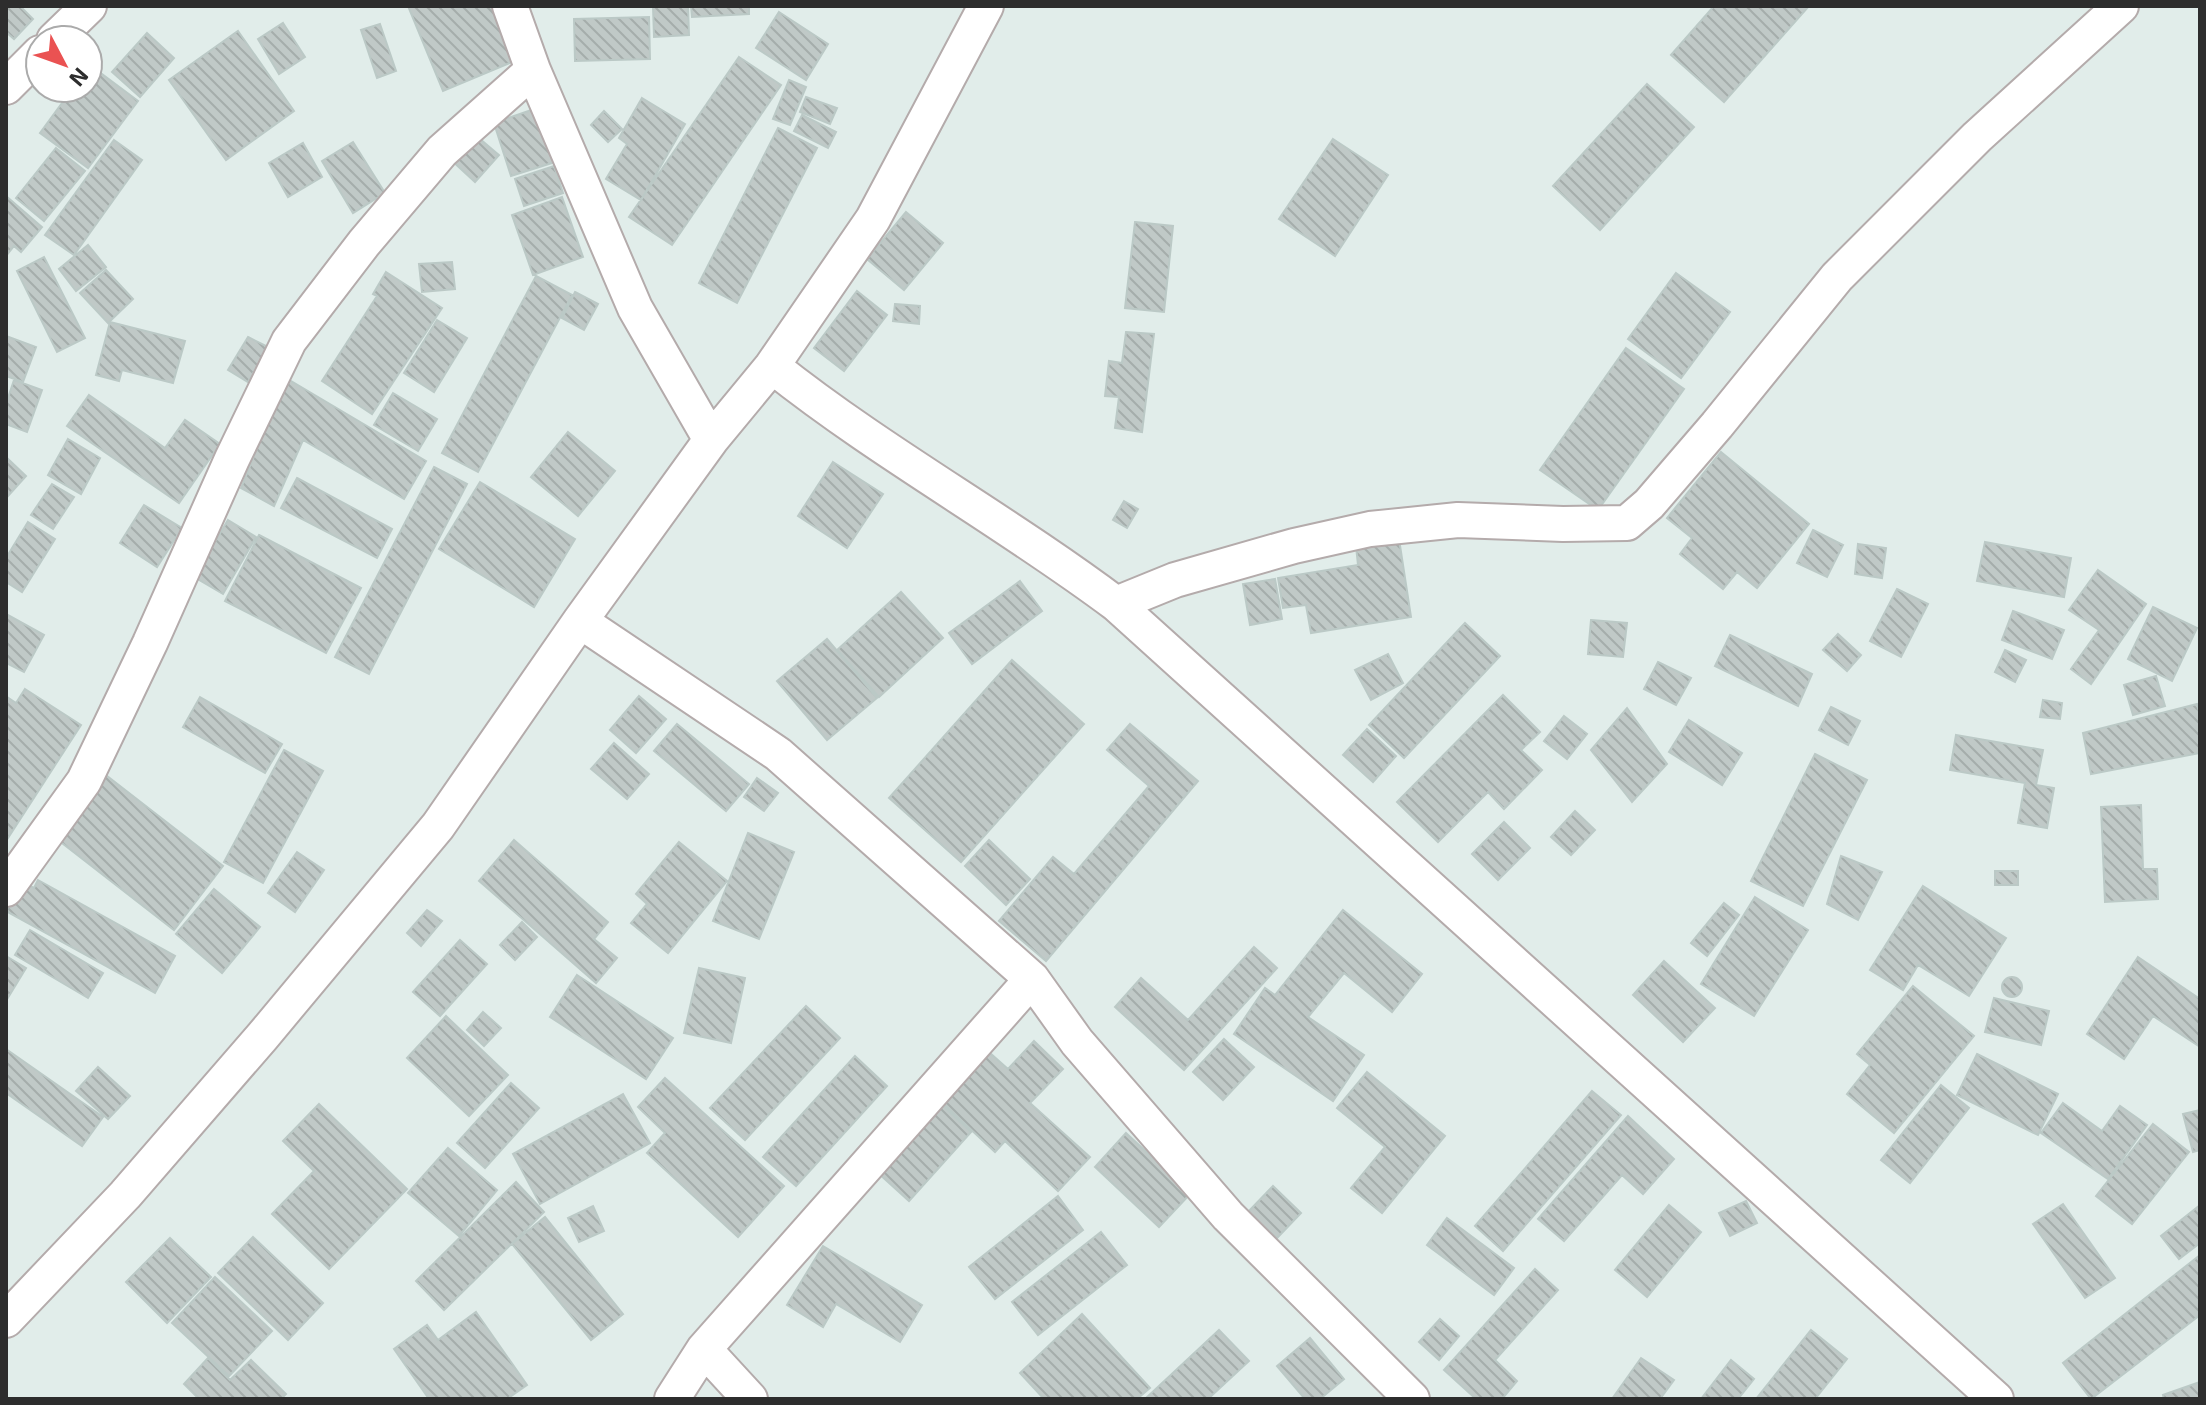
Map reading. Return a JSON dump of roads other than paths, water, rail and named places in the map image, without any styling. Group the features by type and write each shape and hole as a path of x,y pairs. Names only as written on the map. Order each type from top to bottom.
{"street":[{"path":"70,24 89,6"},
{"path":"510,6 533,70 635,308 711,440"},
{"path":"6,1320 144,1172 262,1037 438,826 580,621 711,440 772,366 873,219 986,6"},
{"path":"1116,604 1175,580 1294,546 1370,529 1458,520 1627,523 1649,504 1708,437 1837,277 1977,137 2121,6"},
{"path":"6,87 24,69"},
{"path":"6,889 84,781 289,341 364,243 442,151 533,70"},
{"path":"772,366 829,412 1056,559 1116,604 1996,1399"},
{"path":"580,621 778,754 1032,979 1077,1042 1228,1216 1412,1399"},
{"path":"672,1399 704,1349 1032,979"},
{"path":"704,1349 750,1399"}]}
